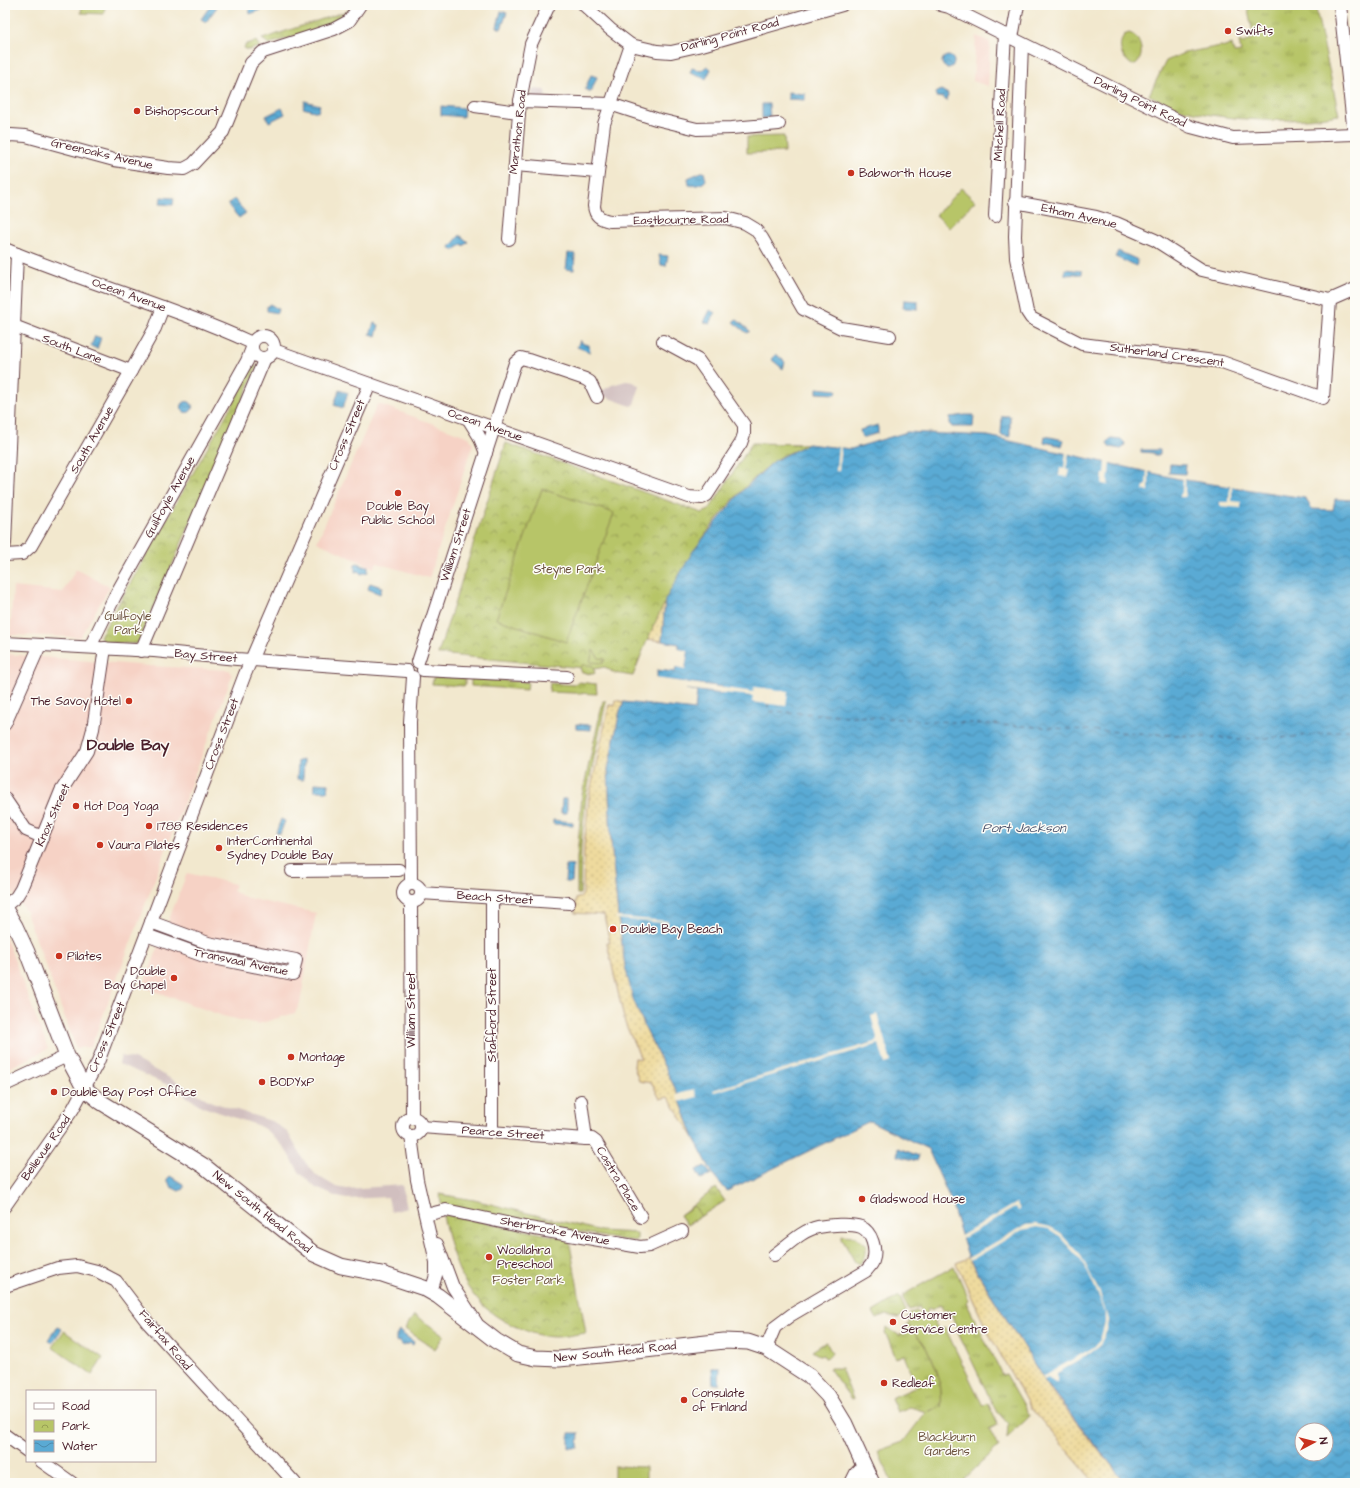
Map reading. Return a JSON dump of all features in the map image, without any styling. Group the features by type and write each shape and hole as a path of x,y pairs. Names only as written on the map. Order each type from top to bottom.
{"main road":[{"name":"New South Head Road","path":"5,909 27,952 67,1056 84,1088 101,1102 204,1166 314,1254 341,1266 388,1276 431,1292 482,1332 518,1354 536,1358 548,1359 601,1355 724,1341 748,1342 766,1348 809,1376 822,1388 845,1424 872,1483"}],"street":[{"name":"Greenoaks Avenue","path":"5,137 11,135 26,136 114,160 184,169 193,164 223,132 252,62 257,56 263,52 314,36 344,24 349,21 360,5"},
{"name":"Marathon Road","path":"509,239 519,107 531,44 548,5"},
{"name":"Darling Point Road","path":"584,5 610,29 631,45 657,51 670,52 842,5"},
{"name":"Darling Point Road","path":"941,5 949,7 1191,127 1233,138 1354,134"},
{"path":"1015,202 1013,39 1018,5"},
{"path":"1340,5 1354,134"},
{"name":"Mitchell Road","path":"995,216 1013,39"},
{"name":"Eastbourne Road","path":"631,45 604,124 594,206 595,212 600,218 610,221 726,218 745,222 755,229 762,238 803,309 841,328 890,336"},
{"path":"475,106 519,107 610,104 656,119 697,129 779,124"},
{"path":"515,165 598,172"},
{"name":"Sutherland Crescent","path":"1015,202 1015,248 1027,312 1031,318 1082,344 1222,362 1323,398 1330,300"},
{"name":"Etham Avenue","path":"1015,202 1096,217 1116,223 1155,240 1202,270 1330,300"},
{"name":"Ocean Avenue","path":"5,249 236,335 252,346"},
{"path":"5,544 6,471 17,254"},
{"path":"1330,300 1355,289"},
{"name":"South Avenue","path":"5,555 22,554 31,546 155,328 163,307"},
{"name":"South Lane","path":"14,326 131,371"},
{"path":"141,651 274,343 264,336 257,337 252,346 258,357 269,354"},
{"name":"Ocean Avenue","path":"269,354 370,384 594,465 696,498 702,498 741,442 744,430 740,418 698,360 663,341"},
{"name":"Guilfoyle Avenue","path":"90,647 115,596 244,368 252,346"},
{"name":"William Street","path":"421,666 515,363 521,358 585,379 590,382 597,397"},
{"name":"Cross Street","path":"84,1088 98,1062 251,660 370,384"},
{"path":"469,420 479,436 486,454"},
{"name":"Bay Street","path":"5,643 105,648 410,674"},
{"path":"5,724 40,645"},
{"name":"Knox Street","path":"5,906 22,889 61,791 87,751 93,729 105,648"},
{"path":"411,884 409,664 413,661 421,666 567,677"},
{"path":"5,799 26,830 42,837"},
{"path":"292,871 399,870"},
{"path":"411,884 418,886 421,893 417,901 411,902 405,899 402,893 405,886 411,884"},
{"name":"Beach Street","path":"421,893 569,903"},
{"name":"Stafford Street","path":"492,898 492,1132"},
{"name":"William Street","path":"411,902 412,1118"},
{"name":"Transvaal Avenue","path":"146,935 207,957 293,974 296,960 210,944 151,922"},
{"path":"207,957 210,944"},
{"path":"267,969 270,955"},
{"path":"6,1083 67,1056"},
{"name":"Bellevue Road","path":"5,1206 73,1109 84,1088"},
{"name":"Castra Place","path":"582,1101 586,1139 592,1139 596,1142 641,1217"},
{"path":"410,1136 419,1133 421,1127 418,1120 412,1118 406,1121 404,1125 405,1131 410,1136 417,1180 427,1220 436,1271 431,1292"},
{"name":"Pearce Street","path":"421,1127 586,1139"},
{"name":"Sherbrooke Avenue","path":"427,1220 446,1210 529,1228 640,1247 649,1246 682,1231"},
{"path":"427,1220 454,1287 482,1332"},
{"path":"766,1348 775,1327 791,1314 866,1271 873,1262 875,1251 867,1232 861,1227 852,1225 818,1227 810,1230 774,1255"},
{"name":"Fairfax Road","path":"5,1286 58,1268 77,1266 97,1271 116,1281 153,1329 295,1483"},
{"path":"5,1435 26,1450"},
{"path":"42,1462 72,1483"},
{"path":"851,1483 856,1473 864,1465"}],"shaded area":[{"path":"976,36 990,42 988,86 973,81"},
{"path":"533,89 546,90 545,98 531,97"},
{"path":"626,381 633,382 640,386 634,404 631,406 603,396 600,392 612,385"},
{"name":"Double Bay Public School","path":"379,404 469,437 473,444 429,578 377,563 374,568 317,542 377,405"},
{"path":"76,569 110,587 80,637 10,635 13,587 63,592"},
{"path":"5,654 149,666 230,670 232,676 91,1047 76,1048 26,912 5,880"},
{"path":"187,873 235,884 233,891 247,898 316,913 300,1003 295,1013 258,1024 223,1016 143,987"},
{"path":"5,935 48,1049 5,1070"},
{"path":"121,1056 134,1059 212,1102 274,1122 288,1133 305,1162 316,1175 336,1187 347,1189 402,1185 407,1208 391,1212 388,1197 347,1199 337,1197 316,1188 300,1173 283,1146 266,1130 257,1125 203,1107 168,1085 119,1064"}],"green space":[{"path":"82,5 105,5 104,14 81,13"},
{"path":"1247,5 1315,5 1339,115 1298,120 1258,120 1217,116 1177,108 1149,95 1166,61 1184,53 1221,46 1225,47 1232,44 1234,53 1241,52 1239,41 1244,43 1254,38"},
{"path":"350,10 352,11 335,23 313,31 269,44 262,39"},
{"path":"1129,33 1137,39 1141,49 1140,59 1137,63 1132,65 1125,59 1121,52 1122,39 1124,35"},
{"path":"256,41 260,47 248,50 244,48 246,44"},
{"path":"784,136 785,152 747,153 747,137"},
{"path":"961,188 975,201 949,228 936,215"},
{"name":"Guilfoyle Park","path":"253,364 257,367 139,642 136,644 103,642 100,636 245,382"},
{"name":"Steyne Park","path":"506,443 702,513 709,510 752,443 808,444 773,462 727,507 707,533 673,588 658,617 633,676 614,673 605,667 594,669 438,654"},
{"path":"542,489 614,513 566,642 496,619"},
{"path":"121,600 125,602 115,621 111,618"},
{"path":"144,616 148,618 141,635 137,634"},
{"path":"593,650 599,658 605,659 603,663 590,662"},
{"path":"582,665 592,665 595,673 582,673 580,668"},
{"path":"434,677 465,678 465,686 432,684"},
{"path":"471,679 528,682 527,690 471,686"},
{"path":"579,682 596,684 597,694 549,692 550,683 574,685"},
{"path":"603,701 606,701 586,796 581,845 580,894 577,894 577,858 582,795"},
{"path":"716,1188 725,1201 687,1225 680,1215"},
{"path":"439,1194 474,1200 601,1231 637,1233 637,1241 615,1239 442,1205"},
{"path":"694,1206 701,1216 687,1225 680,1215"},
{"name":"Foster Park","path":"447,1215 569,1239 586,1333 560,1337 539,1335 512,1325 496,1316 483,1305 472,1293 457,1266 443,1216"},
{"path":"842,1235 855,1236 866,1245 866,1253 860,1264 855,1262 842,1239"},
{"path":"954,1266 969,1300 966,1302 1002,1375 1006,1374 1030,1416 1007,1438 1008,1424 995,1409 950,1312 947,1310 944,1311 940,1305 931,1310 930,1308 927,1309 928,1312 924,1314 919,1307 909,1310 903,1299 903,1295"},
{"path":"899,1296 906,1311 899,1318 886,1315 877,1319 873,1312"},
{"name":"Blackburn Gardens","path":"917,1311 923,1318 933,1314 936,1320 934,1321 939,1331 945,1328 983,1406 988,1403 998,1425 989,1429 998,1447 960,1483 931,1483 930,1481 892,1483 878,1451 903,1442 926,1412 941,1407 940,1384 934,1363 923,1343 908,1325 910,1321 907,1319 910,1313"},
{"path":"414,1315 444,1335 435,1349 405,1329"},
{"path":"908,1325 923,1343 938,1373 941,1407 926,1412 910,1407 897,1412 891,1398 916,1387 904,1355 896,1358 885,1332 887,1327 900,1336"},
{"path":"64,1331 103,1358 92,1375 52,1347"},
{"path":"826,1342 832,1353 829,1357 825,1358 823,1355 820,1356 812,1351"},
{"path":"829,1368 841,1368 853,1399 851,1399"},
{"path":"614,1466 646,1467 646,1483 614,1483"}],"sand":[{"path":"665,600 662,641 647,639"},
{"name":"Double Bay Beach","path":"615,700 624,702 620,711 608,769 611,841 618,916 625,966 647,1032 676,1090 694,1138 668,1097 660,1099 652,1083 639,1081 634,1067 635,1058 641,1059 625,1023 607,943 610,943 604,915 575,913 576,899 581,897 583,894 584,846 589,797 609,705 615,706"},
{"path":"968,1258 1053,1394 1126,1483 1095,1483 1029,1406 988,1332 956,1263"}],"water":[{"path":"211,5 217,7 206,22 201,19"},
{"path":"265,5 267,8 250,14 249,6"},
{"path":"501,11 507,13 501,29 497,27"},
{"path":"946,56 950,56 954,62 950,68 946,68 942,64 942,60"},
{"path":"707,66 711,69 706,79 690,73 692,68 701,71"},
{"path":"591,75 597,77 591,92 585,89"},
{"path":"941,90 948,94 947,101 943,98 936,97 936,93"},
{"path":"788,92 803,94 805,92 805,100 788,99"},
{"path":"305,101 320,105 318,112 303,108"},
{"path":"762,104 769,104 770,118 762,118"},
{"path":"441,106 464,108 463,117 441,115"},
{"path":"282,108 285,114 269,122 266,116"},
{"path":"704,172 706,180 701,184 689,185 688,178"},
{"path":"161,197 174,198 173,205 160,204"},
{"path":"234,199 246,213 239,218 228,205"},
{"path":"460,235 468,242 464,246 462,244 455,250 452,250 450,247"},
{"path":"1118,251 1138,260 1136,266 1115,257"},
{"path":"568,253 575,254 574,270 566,269"},
{"path":"659,255 668,256 666,266 661,265"},
{"path":"1065,269 1082,271 1082,274 1065,275"},
{"path":"904,300 918,301 918,309 903,308"},
{"path":"270,304 278,309 277,313 267,311 267,306"},
{"path":"710,310 715,313 710,324 704,322"},
{"path":"736,319 750,331 747,333 733,322"},
{"path":"374,323 379,325 376,336 370,334"},
{"path":"95,336 101,338 97,349 91,346"},
{"path":"580,340 584,344 589,345 590,352 577,347"},
{"path":"776,354 785,362 783,369 771,359"},
{"path":"817,388 837,390 836,394 817,393"},
{"path":"339,390 348,393 343,408 334,405"},
{"path":"187,401 191,403 193,407 191,411 187,413 183,411 181,407 183,403"},
{"path":"974,415 973,427 952,427 950,425 950,417"},
{"path":"1002,416 1010,416 1010,437 1001,435"},
{"path":"878,425 878,433 862,438 860,430"},
{"name":"Port Jackson","path":"907,432 988,436 1179,479 1305,498 1312,509 1333,510 1335,499 1355,500 1355,1483 1126,1483 1046,1383 968,1257 950,1199 928,1149 870,1121 727,1191 714,1176 694,1138 676,1090 647,1032 633,999 625,966 618,916 611,841 608,769 620,711 624,702 695,710 697,691 686,689 722,694 723,687 657,679 657,670 675,672 676,667 685,668 688,651 679,649 679,644 662,641 665,600 693,551 742,491 774,461 808,444 851,449"},
{"path":"1045,436 1064,440 1062,446 1044,442"},
{"path":"1111,438 1121,439 1125,443 1124,447 1121,449 1109,447 1107,443"},
{"path":"1141,450 1160,450 1160,455 1141,452"},
{"path":"1170,464 1186,465 1185,474 1169,473"},
{"path":"358,563 363,566 368,566 368,572 361,574 359,571 355,572 355,564"},
{"path":"370,583 382,587 380,594 368,589"},
{"path":"576,724 591,725 591,730 576,729"},
{"path":"304,760 303,780 297,779 298,761"},
{"path":"315,783 329,784 328,791 314,791"},
{"path":"562,799 567,799 567,813 561,813"},
{"path":"281,819 285,821 280,834 276,833"},
{"path":"553,820 573,822 573,825 553,824"},
{"path":"566,865 573,866 572,882 565,882"},
{"path":"898,1148 919,1156 917,1161 897,1156"},
{"path":"705,1166 711,1174 701,1179 696,1170"},
{"path":"170,1176 183,1184 183,1189 179,1191 171,1187 167,1179"},
{"path":"58,1327 62,1329 52,1343 48,1340"},
{"path":"399,1331 414,1342 413,1345 410,1343 403,1346 399,1341 396,1342 396,1336"},
{"path":"712,1368 720,1368 719,1384 713,1384"},
{"path":"569,1433 579,1433 578,1448 569,1448"}],"pier":[{"path":"838,445 841,446 839,471 836,471"},
{"path":"1066,452 1069,452 1066,470 1070,470 1068,477 1059,476 1060,468 1064,469"},
{"path":"1106,461 1110,461 1108,485 1102,484 1103,474 1105,474"},
{"path":"1147,471 1149,471 1149,491 1143,491 1144,486 1146,486"},
{"path":"1183,478 1185,478 1185,497 1180,497 1180,493 1182,492"},
{"path":"1230,485 1232,485 1232,501 1241,502 1241,508 1219,506 1220,502 1229,502"},
{"path":"679,649 688,651 685,669 676,667 676,665 684,666 686,652 679,651"},
{"path":"655,678 753,692 754,687 788,691 786,706 752,702 753,696 684,689 686,687 721,692 721,689 656,681"},
{"path":"616,917 668,921 668,925 666,923 616,919"},
{"path":"877,1014 891,1062 885,1064 879,1044 714,1092 713,1090 878,1041 871,1016"},
{"path":"694,1089 697,1097 679,1102 676,1095"},
{"path":"1017,1203 1020,1210 1018,1211 1016,1207 960,1240 959,1237"},
{"path":"1037,1224 1050,1227 1059,1232 1081,1256 1100,1293 1108,1320 1107,1330 1100,1345 1078,1361 1057,1373 1057,1383 1048,1378 1044,1380 1042,1377 1094,1347 1100,1340 1105,1323 1105,1313 1101,1301 1088,1272 1080,1259 1058,1235 1049,1229 1037,1227 1022,1230 970,1261 968,1258 1026,1225"}],"ferry route":[{"path":"768,704 768,711 1237,739 1293,737 1355,729"}],"place":[{"name":"Swifts","path":"1228,31"},
{"name":"Bishopscourt","path":"137,111"},
{"name":"Babworth House","path":"851,173"},
{"name":"Double Bay Public School","path":"398,493"},
{"name":"The Savoy Hotel","path":"129,701"},
{"name":"Hot Dog Yoga","path":"76,806"},
{"name":"1788 Residences","path":"149,826"},
{"name":"Vaura Pilates","path":"100,845"},
{"name":"InterContinental Sydney Double Bay","path":"219,848"},
{"name":"Double Bay Beach","path":"613,929"},
{"name":"Pilates","path":"59,956"},
{"name":"Double Bay Chapel","path":"174,978"},
{"name":"Montage","path":"291,1057"},
{"name":"BODYxP","path":"262,1082"},
{"name":"Double Bay Post Office","path":"54,1092"},
{"name":"Gladswood House","path":"862,1199"},
{"name":"Woollahra Preschool","path":"489,1257"},
{"name":"Customer Service Centre","path":"893,1322"},
{"name":"Redleaf","path":"884,1383"},
{"name":"Consulate of Finland","path":"684,1400"}],"district":[{"name":"Double Bay","path":"128,745"}]}
